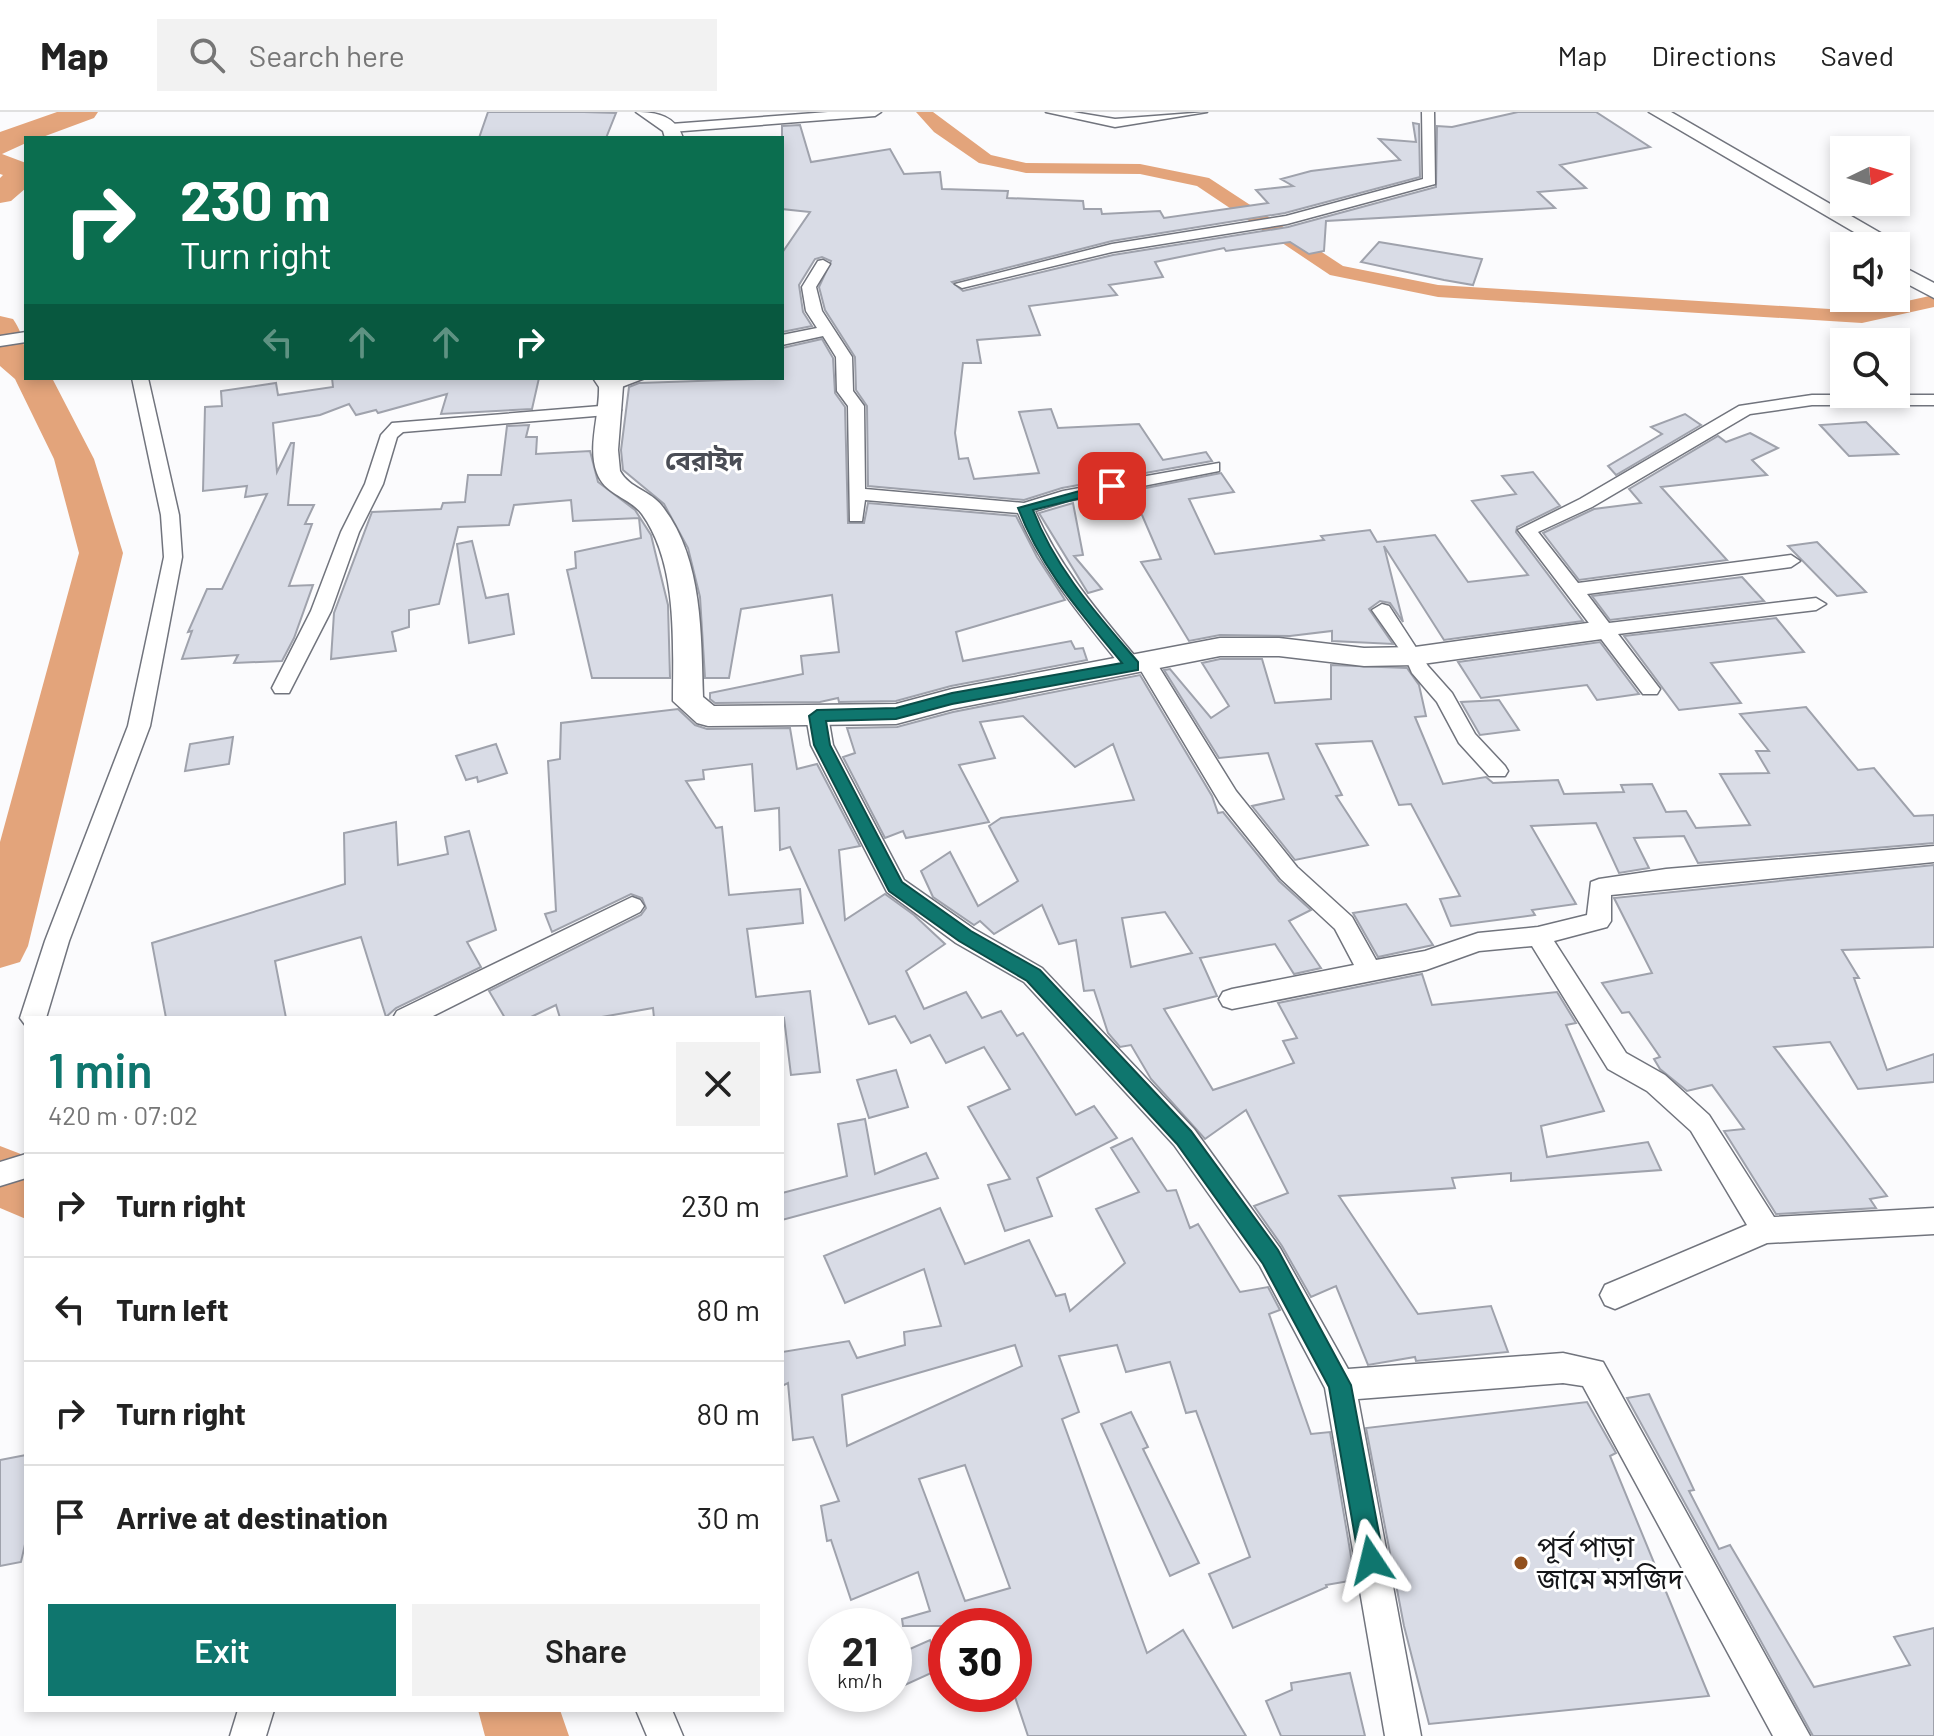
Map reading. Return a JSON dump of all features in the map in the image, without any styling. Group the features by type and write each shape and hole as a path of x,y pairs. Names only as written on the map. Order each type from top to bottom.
{"street":[{"path":"645,112 672,133 874,112"},
{"path":"1052,112 1115,123 1201,112"},
{"path":"962,284 1112,248 1287,220 1430,181 1428,112"},
{"path":"1649,114 1868,232"},
{"path":"1649,114 1837,232"},
{"path":"1910,256 1934,270"},
{"path":"823,264 809,287 814,311 844,357 845,391 856,406 856,517"},
{"path":"1910,277 1934,292"},
{"path":"784,340 829,330"},
{"path":"0,341 24,337"},
{"path":"34,1016 62,926 139,726 173,557 170,515 140,380"},
{"path":"282,688 321,611 350,532 374,484 389,435 398,427 616,388 606,447 608,472 613,481 652,508 666,541 687,610 688,701 708,716 896,714 952,699 1140,665 1220,647 1279,647 1364,657 1415,656 1816,604"},
{"path":"1650,689 1527,530 1586,503 1745,410 1812,400 1934,400"},
{"path":"856,494 916,498 944,504 1025,508 1063,496 1213,467"},
{"path":"1025,508 1039,546 1060,579 1140,665 1228,797 1289,873 1344,923 1368,969"},
{"path":"1572,590 1791,561"},
{"path":"1382,610 1415,656 1419,668 1445,698 1467,738 1497,771"},
{"path":"817,716 822,745 895,886 965,936 1033,975 1184,1137 1270,1257 1340,1385 1403,1736"},
{"path":"1232,999 1368,969 1426,960 1478,942 1538,936 1599,921 1599,888 1666,878 1934,854"},
{"path":"410,1016 632,906"},
{"path":"1538,936 1617,1061 1656,1083 1700,1123 1766,1230"},
{"path":"0,1174 24,1167"},
{"path":"1615,1295 1766,1230 1800,1231 1934,1221"},
{"path":"1340,1385 1563,1368 1592,1372 1792,1736"},
{"path":"248,1736 255,1712"},
{"path":"655,1712 665,1736"}],"building":[{"path":"488,112 616,113 607,136 480,136"},
{"path":"1518,112 1596,112 1650,147 1560,165 1586,188 1538,192 1555,208 1326,221 1324,251 1309,254 1290,242 1226,251 1224,248 1155,262 1163,277 1109,285 1117,295 1029,306 1040,335 977,340 981,363 963,363 955,433 959,459 968,458 974,479 1039,473 1019,412 1051,409 1058,428 1139,424 1163,460 1206,452 1212,461 1062,488 1024,500 868,486 867,406 856,390 855,357 825,310 819,287 831,261 822,257 815,259 799,285 803,312 812,326 784,332 784,250 810,212 784,209 782,126 800,125 811,162 890,149 904,174 940,172 942,189 1008,191 1007,198 1083,201 1084,209 1101,209 1102,214 1160,211 1164,218 1268,203 1256,190 1293,186 1281,179 1311,171 1400,160 1379,139 1416,142 1413,123 1419,124 1420,177 1285,213 1112,241 952,282 963,291 1113,255 1288,227 1436,187 1437,126 1452,127"},
{"path":"1379,242 1482,259 1473,285 1361,262"},
{"path":"822,339 833,358 835,393 845,407 848,523 864,523 868,503 1016,516 1037,557 1065,600 956,632 963,661 1071,641 1075,649 1083,648 1087,660 951,686 896,701 839,702 838,698 820,702 715,703 710,699 710,693 803,674 801,656 839,652 832,595 741,609 729,678 705,678 700,597 688,548 664,504 623,470 621,450 629,387 639,383 784,380 784,348"},
{"path":"332,380 539,380 532,409 441,414 447,394 378,413 376,410 356,415 349,404 320,415 273,423 277,472 291,443 294,443 288,505 314,505 305,524 312,524 289,586 313,585 294,638 282,661 234,663 238,655 182,659 192,631 188,632 207,589 222,589 267,494 245,497 247,486 203,491 205,407 222,406 221,391 276,383 278,395 333,387"},
{"path":"1685,414 1701,425 1616,475 1608,466 1662,434 1651,427"},
{"path":"1866,422 1898,454 1849,456 1820,425"},
{"path":"529,425 526,437 537,437 536,454 590,451 598,482 635,510 651,535 668,605 670,678 592,678 567,570 576,568 575,552 641,538 639,518 573,521 571,500 514,505 509,525 458,527 439,604 409,610 409,627 392,632 396,651 331,659 334,613 372,512 441,509 443,503 465,502 468,475 501,475 507,426"},
{"path":"1750,433 1778,448 1752,460 1767,475 1661,487 1727,560 1579,580 1543,533 1594,509 1641,503 1629,489 1718,436 1726,442"},
{"path":"1533,472 1560,506 1517,527 1516,532 1583,621 1444,640 1384,546 1403,622 1390,603 1380,601 1369,609 1393,644 1332,641 1332,631 1290,636 1220,635 1189,641 1141,562 1161,559 1142,515 1126,492 1221,473 1234,492 1189,499 1215,554 1324,540 1321,536 1370,530 1377,542 1435,535 1468,582 1528,575 1472,501 1516,494 1502,476"},
{"path":"1073,503 1083,555 1074,556 1102,589 1088,593 1039,513"},
{"path":"472,541 486,598 508,594 514,634 469,643 457,544"},
{"path":"1817,542 1866,592 1837,596 1788,546"},
{"path":"1742,577 1764,601 1610,620 1592,596"},
{"path":"1776,618 1804,652 1711,663 1741,703 1679,710 1624,636"},
{"path":"1600,642 1639,694 1597,700 1587,685 1481,698 1458,662"},
{"path":"1220,659 1262,659 1275,703 1331,699 1331,665 1407,668 1419,685 1426,716 1415,717 1443,784 1486,777 1493,783 1558,780 1564,794 1624,792 1621,785 1652,784 1666,812 1686,811 1696,828 1750,825 1720,774 1769,773 1756,751 1769,751 1740,714 1806,707 1858,770 1874,768 1914,816 1934,815 1934,843 1698,863 1684,836 1634,838 1649,868 1619,873 1596,823 1531,826 1576,904 1532,910 1535,915 1451,926 1440,899 1460,896 1411,804 1399,805 1372,741 1316,744 1342,795 1336,796 1368,845 1295,860 1252,806 1284,799 1268,753 1219,758 1164,670 1170,669 1211,718 1229,706 1202,663"},
{"path":"1140,675 1212,796 1218,813 1223,812 1279,881 1311,910 1289,921 1321,968 1294,974 1275,944 1200,958 1217,996 1164,1009 1213,1090 1294,1063 1283,1041 1297,1038 1278,1003 1422,974 1432,1005 1557,992 1576,1023 1566,1025 1604,1111 1541,1126 1547,1157 1648,1142 1661,1170 1511,1181 1511,1173 1452,1178 1455,1188 1339,1196 1418,1314 1491,1306 1508,1352 1416,1361 1415,1357 1368,1365 1336,1286 1311,1297 1282,1246 1254,1206 1288,1193 1246,1110 1205,1139 1151,1079 1131,1045 1120,1047 1108,1033 1094,990 1084,991 1076,940 1059,944 1042,905 994,934 980,921 974,925 933,897 921,871 950,852 978,906 1018,881 989,826 1001,818 1134,800 1113,744 1075,767 1023,716 980,722 995,758 959,765 989,822 906,838 903,831 885,838 843,757 855,753 847,728 897,727 953,712","holes":["1165,912 1192,953 1131,967 1122,918"]},
{"path":"1499,700 1519,730 1480,735 1461,702"},
{"path":"678,709 695,725 707,729 790,728 797,769 817,764 860,846 839,850 845,920 885,894 914,915 945,944 906,971 924,1009 966,992 982,1018 1001,1011 1017,1036 1023,1033 1076,1115 1094,1106 1117,1138 1037,1178 1052,1216 1005,1231 988,1185 1010,1179 968,1107 1010,1089 984,1047 946,1063 930,1035 911,1043 895,1016 869,1024 790,847 780,850 779,808 755,811 752,764 703,770 704,779 686,781 716,828 722,827 729,895 800,889 803,923 747,929 756,997 810,991 820,1072 791,1075 784,1016 654,1016 653,1008 607,1016 559,1016 556,1005 533,1016 504,1016 489,991 641,915 646,908 642,898 631,894 552,932 545,914 556,911 548,761 560,759 561,723"},
{"path":"233,737 229,764 185,771 190,744"},
{"path":"496,744 507,773 478,782 477,777 466,780 456,756"},
{"path":"396,822 398,865 448,854 445,837 469,831 496,930 467,942 481,967 386,1016 361,937 275,961 286,1016 166,1016 152,943 345,884 344,833"},
{"path":"1934,865 1934,947 1842,950 1859,978 1854,978 1887,1070 1934,1054 1934,1082 1858,1089 1830,1042 1774,1047 1887,1196 1870,1199 1876,1208 1776,1214 1724,1131 1744,1129 1712,1085 1687,1091 1660,1069 1654,1059 1660,1057 1629,1012 1622,1013 1602,983 1652,973 1614,898"},
{"path":"1406,904 1433,945 1378,957 1353,913"},
{"path":"896,1070 908,1107 869,1118 857,1080"},
{"path":"865,1119 875,1174 926,1153 938,1178 784,1219 784,1192 847,1176 838,1124"},
{"path":"1132,1138 1167,1191 1176,1190 1190,1228 1198,1224 1240,1292 1268,1287 1280,1310 1269,1314 1311,1434 1330,1432 1355,1580 1326,1585 1233,1628 1209,1574 1250,1557 1196,1411 1186,1413 1170,1362 1126,1372 1117,1345 1059,1356 1079,1412 1062,1419 1147,1653 1183,1630 1246,1736 1028,1736 1020,1712 1032,1712 1032,1608 929,1608 918,1572 851,1600 831,1540 827,1541 821,1506 839,1501 813,1437 793,1440 788,1383 784,1385 784,1352 849,1341 857,1358 905,1345 904,1332 941,1326 924,1269 845,1303 824,1256 940,1208 965,1264 1029,1240 1056,1296 1065,1294 1070,1311 1125,1263 1096,1209 1139,1192 1111,1148","holes":["1015,1345 1022,1366 847,1446 842,1395","965,1465 1010,1588 965,1601 919,1479"]},
{"path":"1649,1394 1694,1490 1689,1491 1719,1549 1730,1545 1814,1687 1910,1665 1894,1637 1934,1628 1934,1736 1813,1736 1627,1398"},
{"name":"পূর্ব পাড়া জামে মসজিদ","path":"1587,1402 1616,1453 1610,1456 1709,1696 1429,1724 1404,1626 1366,1428"},
{"path":"1131,1412 1148,1447 1143,1449 1199,1563 1170,1576 1101,1424"},
{"path":"24,1455 24,1549 21,1562 0,1566 0,1460"},
{"path":"928,1612 928,1626 912,1626 912,1616"},
{"path":"928,1641 928,1674 912,1682 912,1648"},
{"path":"1350,1673 1365,1736 1281,1736 1266,1701 1292,1690 1291,1683"}],"waterway":[{"path":"0,146 7,140 84,112"},
{"path":"924,112 940,128 985,159 1026,168 1140,169 1203,182 1337,271 1438,291 1862,317 1934,301"},
{"path":"0,163 24,173"},
{"path":"0,194 24,174"},
{"path":"0,327 12,357 24,369"},
{"path":"0,946 101,553 74,459 34,380"},
{"path":"0,1174 24,1189"},
{"path":"520,1712 527,1736"}],"place":[{"name":"পূর্ব পাড়া জামে মসজিদ","path":"1521,1563"}],"district":[{"name":"বেরাইদ","path":"704,461"}],"route":[{"path":"1112,486 1025,508 1039,546 1060,579 1132,666 952,699 896,714 817,716 822,745 895,886 965,936 1033,975 1083,1025 1184,1137 1270,1257 1340,1385 1371,1560"}]}
